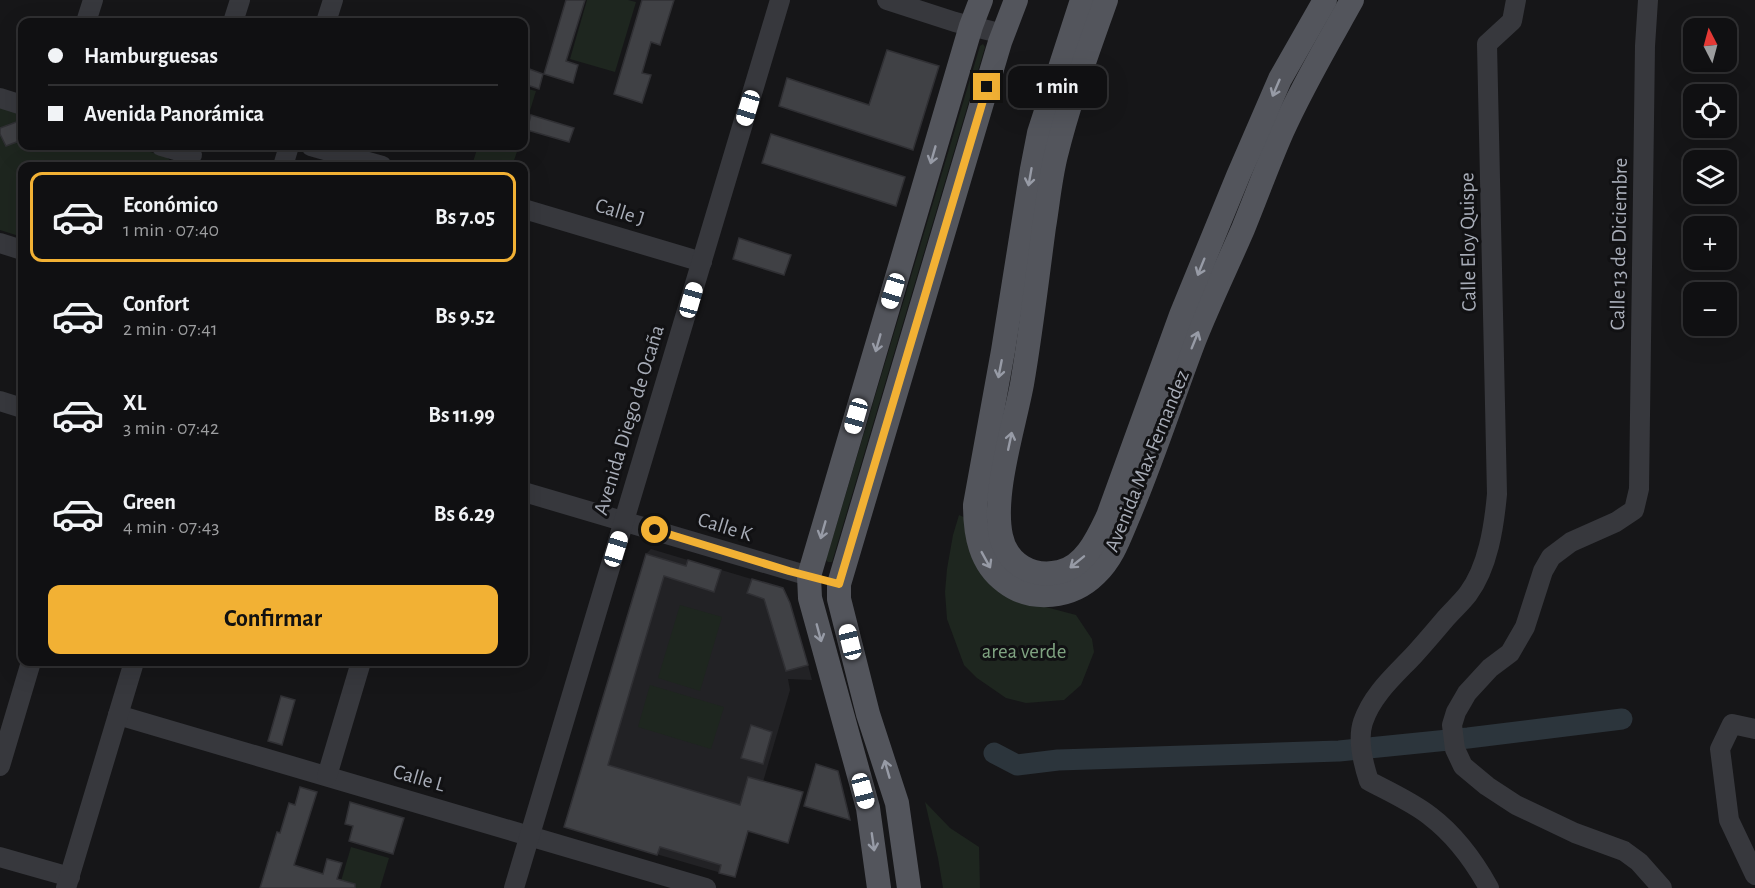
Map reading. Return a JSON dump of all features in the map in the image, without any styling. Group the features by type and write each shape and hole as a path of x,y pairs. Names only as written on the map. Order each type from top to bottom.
{"main road":[{"path":"879,888 868,808 810,598 809,576 971,26 981,0"},
{"path":"909,888 897,803 866,705 839,599 839,584 1003,34 1016,0"},
{"name":"Avenida Max Fernandez","path":"1082,0 1050,135 1055,157 1022,384 1000,497 1001,537 1007,551 1025,570 1049,574 1069,569 1086,554 1097,538 1195,341 1283,131 1318,60 1353,0"},
{"name":"Avenida Max Fernandez","path":"1050,135 1069,105 1106,0"},
{"name":"Avenida Max Fernandez","path":"1147,440 1181,315 1280,79 1325,0"},
{"path":"1297,49 1318,60"},
{"path":"809,576 839,584"}],"street":[{"path":"87,18 93,0"},
{"path":"235,18 240,0"},
{"path":"327,18 333,0"},
{"path":"887,0 1003,34"},
{"name":"Calle Eloy Quispe","path":"1489,888 1458,842 1429,814 1369,781 1364,765 1361,740 1363,723 1370,706 1384,685 1413,656 1468,593 1485,557 1495,518 1497,494 1487,44 1512,21 1516,0"},
{"name":"Calle 13 de Diciembre","path":"1648,0 1645,46 1639,489 1634,510 1616,522 1571,542 1551,557 1543,571 1525,627 1510,653 1490,668 1467,693 1456,712 1452,725 1455,749 1464,766 1487,786 1515,805 1575,833 1624,851 1639,862 1662,888"},
{"name":"Avenida Diego de Ocaña","path":"514,888 702,262 777,1"},
{"path":"0,98 18,104"},
{"path":"173,150 192,156"},
{"path":"325,150 368,162"},
{"name":"Calle J","path":"528,210 702,262"},
{"path":"0,243 18,249"},
{"path":"0,401 18,407"},
{"name":"Calle K","path":"528,493 809,576"},
{"path":"0,766 31,666"},
{"path":"0,857 68,883 133,666"},
{"path":"327,776 360,666"},
{"name":"Calle L","path":"118,715 706,888"},
{"path":"1755,729 1732,724 1720,749 1729,820 1755,875"}],"shaded area":[{"path":"651,549 775,586 791,607 812,680 788,679 790,690 735,877 567,828 566,824 646,554"}],"green space":[{"path":"587,0 636,2 615,72 570,59"},
{"path":"983,44 985,47 832,562 828,562 826,560 980,46"},
{"path":"528,89 536,91 528,117"},
{"path":"0,107 18,113 18,150 143,150 165,156 171,161 18,162 18,236 0,230"},
{"path":"477,150 518,150 513,162 473,162"},
{"name":"area verde","path":"959,515 975,522 1042,606 1076,615 1092,639 1094,652 1081,685 1064,700 1026,703 1006,698 977,678 964,665 947,619 945,592 953,535"},
{"path":"680,605 722,617 700,691 658,678"},
{"path":"650,685 724,707 711,749 638,727"},
{"path":"925,802 950,828 979,847 980,888 943,888"},
{"path":"351,847 389,858 380,888 339,888"}],"building":[{"path":"566,0 585,0 566,61 578,65 573,83 544,74"},
{"path":"642,0 674,0 660,45 651,42 642,73 651,75 642,103 614,94"},
{"path":"887,50 939,66 913,150 779,106 787,78 869,105"},
{"path":"528,68 543,74 539,89 528,85"},
{"path":"531,115 574,128 569,142 528,130"},
{"path":"18,121 18,142 6,146 0,134 0,128"},
{"path":"771,134 905,177 896,206 762,163"},
{"path":"739,238 791,255 784,275 733,259"},
{"path":"646,554 686,566 688,560 721,570 714,592 664,576 608,765 740,805 748,777 803,792 788,843 748,831 735,877 719,873 721,865 660,847 657,855 564,827"},
{"path":"752,579 783,588 790,603 808,665 786,671 764,599 747,593"},
{"path":"281,696 295,700 282,745 268,741"},
{"path":"751,725 772,732 763,764 741,758"},
{"path":"816,764 838,771 850,820 804,806"},
{"path":"300,787 317,792 294,865 323,874 327,859 342,863 337,879 355,884 355,888 260,888 277,832 280,833 289,803 295,805"},
{"path":"350,802 404,818 393,854 349,841 353,826 345,824"}],"waterway":[{"path":"994,753 1017,765 1058,760 1339,751 1622,719"}],"route":[{"path":"655,530 839,584 987,87"}]}
